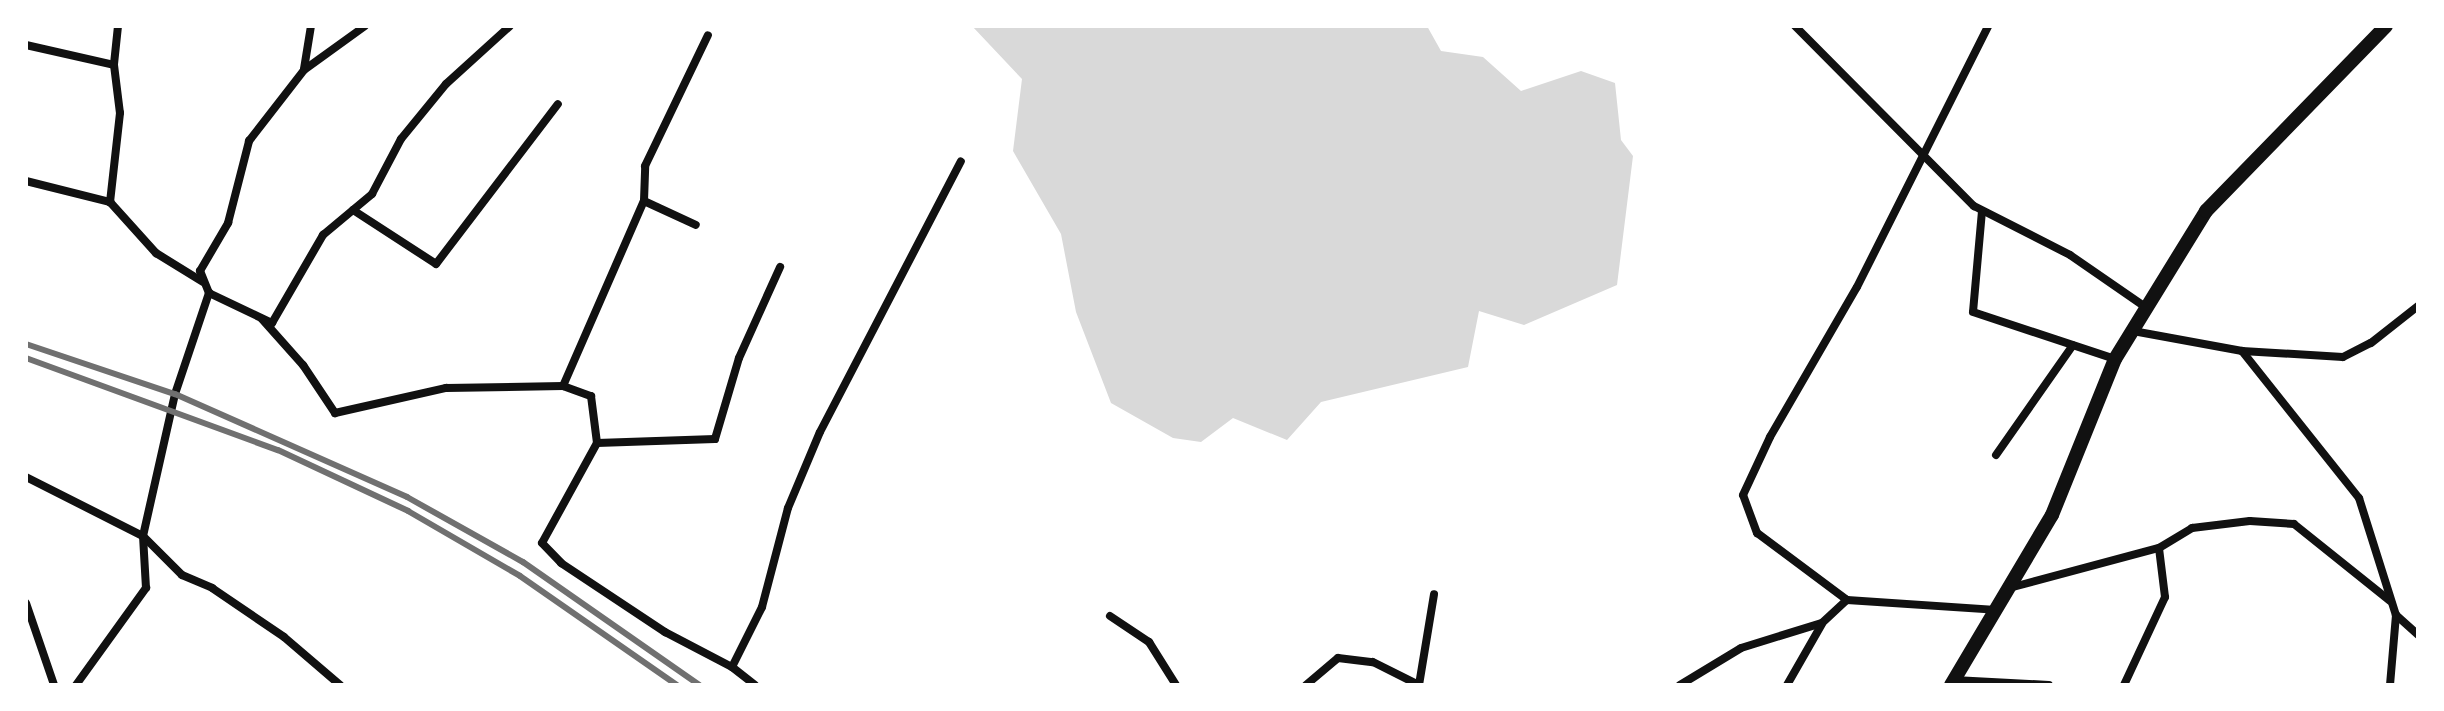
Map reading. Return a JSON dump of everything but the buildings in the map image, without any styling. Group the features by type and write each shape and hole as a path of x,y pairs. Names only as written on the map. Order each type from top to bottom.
{"street":[{"path":"110,202 120,113 114,65 118,26"},
{"path":"304,70 311,26"},
{"path":"365,26 304,70 249,141 228,223 200,271 209,293 272,323 323,235 372,194 401,139 446,84 510,26"},
{"path":"1795,26 1982,211 2070,255 2144,306"},
{"path":"1988,26 1922,152 1857,287 1770,437 1743,495 1757,533 1847,600 1998,610"},
{"path":"1953,683 2013,587 2052,515 2115,359 2144,306 2206,211 2386,26"},
{"path":"563,386 644,201 645,166 708,35"},
{"path":"26,45 114,65"},
{"path":"353,210 436,264 558,104"},
{"path":"732,667 762,607 788,508 820,432 961,161"},
{"path":"26,181 110,202 156,253 203,282"},
{"path":"644,201 696,225"},
{"path":"1982,211 1973,312 2115,359"},
{"path":"597,443 715,439 739,358 780,267"},
{"path":"76,685 146,588 143,536 175,394 209,293"},
{"path":"2133,331 2242,351 2343,357 2371,343 2418,306"},
{"path":"262,319 303,365 335,413 446,388 563,386 591,396 597,443 542,543 561,563 665,632 732,667 755,685"},
{"path":"1996,455 2073,345"},
{"path":"2242,351 2359,498 2396,615 2390,685"},
{"path":"26,477 143,536 182,575 212,588 284,637 340,685"},
{"path":"2013,587 2159,548 2192,528 2250,521 2294,524 2392,602"},
{"path":"2124,685 2165,597 2159,548"},
{"path":"1306,685 1338,658 1373,662 1419,685 1434,594"},
{"path":"1787,685 1822,623 1847,600"},
{"path":"26,603 54,685"},
{"path":"2396,615 2418,635"},
{"path":"1110,616 1149,642 1176,685"},
{"path":"1680,685 1741,648 1822,623"},
{"path":"1953,683 2049,685"}],"shaded area":[{"path":"972,26 1427,26 1441,51 1483,57 1521,91 1581,71 1615,83 1621,140 1633,156 1617,285 1524,325 1479,311 1468,367 1321,402 1287,440 1233,418 1201,442 1173,438 1111,403 1076,312 1061,234 1013,151 1022,79"}],"railway":[{"path":"26,344 175,394 407,497 523,562 699,685"},
{"path":"26,358 278,450 408,511 520,576 677,685"}]}
